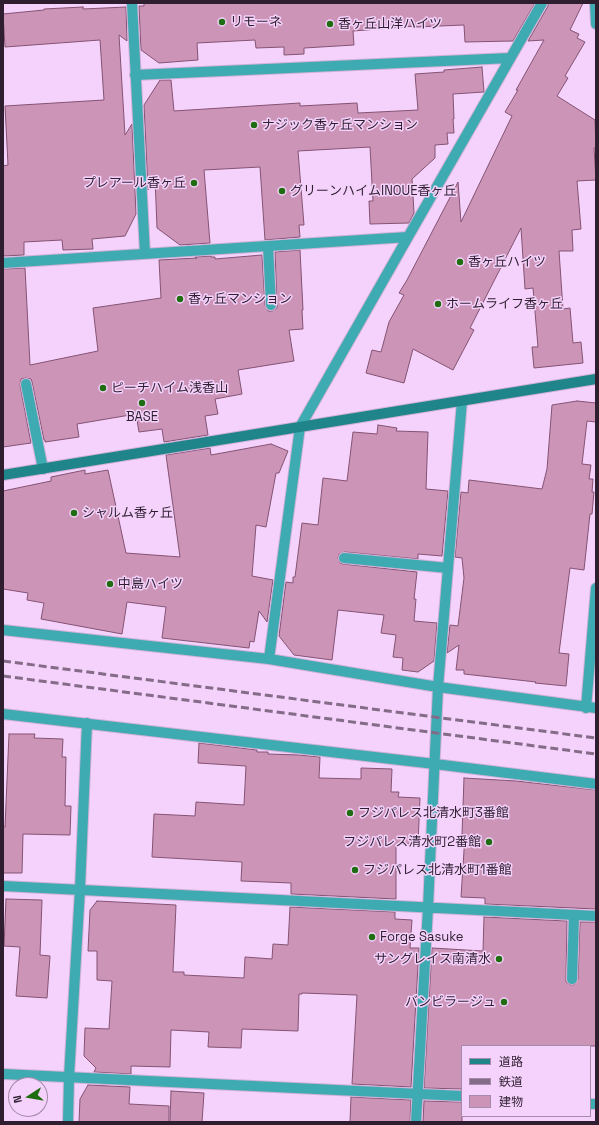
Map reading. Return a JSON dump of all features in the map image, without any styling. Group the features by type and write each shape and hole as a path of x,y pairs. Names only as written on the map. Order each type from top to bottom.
{"street":[{"path":"132,3 145,254"},
{"path":"269,659 300,427 542,3"},
{"path":"595,3 596,24"},
{"path":"135,75 510,58"},
{"path":"3,263 408,237"},
{"path":"268,246 271,305"},
{"path":"3,475 596,379"},
{"path":"26,384 43,468"},
{"path":"416,1122 438,687 462,401"},
{"path":"344,558 448,568"},
{"path":"3,630 269,659 438,687 591,708 596,588"},
{"path":"3,714 596,784"},
{"path":"68,1122 87,723"},
{"path":"3,886 596,916"},
{"path":"572,979 574,915"},
{"path":"3,1074 70,1076 461,1096"}],"building":[{"path":"144,3 535,3 513,41 465,42 464,25 416,26 353,31 354,45 304,48 304,54 284,55 284,47 256,48 255,40 197,43 198,60 159,63 141,50 139,6 144,6"},
{"path":"548,3 583,3 570,30 579,34 577,38 585,42 565,76 568,78 557,96 595,120 596,148 594,148 596,180 577,181 581,229 572,230 573,251 559,251 563,309 570,308 573,343 581,342 583,363 534,368 532,347 538,347 533,288 525,289 521,228 470,328 474,330 453,370 413,349 404,383 366,373 372,350 381,352 389,322 404,295 399,293 458,182 461,222 512,116 505,112 544,40 528,41 548,6"},
{"path":"83,7 83,9 126,7 127,41 119,35 125,135 132,124 136,214 125,236 92,239 93,249 63,250 62,240 24,242 24,255 3,256 3,166 8,165 5,106 104,100 100,40 5,47 3,14 44,9"},
{"path":"482,67 484,92 453,94 454,133 447,133 448,144 435,145 435,158 412,179 414,213 409,223 370,224 369,201 373,201 370,147 298,151 304,225 299,225 300,237 265,240 260,167 204,170 210,243 180,245 157,228 155,177 148,190 144,105 160,80 171,80 174,111 300,103 300,106 357,103 358,113 418,110 415,74"},
{"path":"300,250 303,329 289,330 294,361 238,370 242,394 215,399 218,414 205,416 208,435 164,442 162,429 139,432 136,414 77,424 79,437 45,442 32,382 31,379 25,378 21,379 20,385 31,443 3,447 3,269 25,268 30,365 98,351 93,308 161,298 159,260 211,256 215,257 215,259 262,255 265,305 268,311 272,311 277,308 275,252"},
{"path":"577,401 596,403 596,422 587,421 582,464 591,465 589,479 593,479 592,492 594,492 584,570 570,568 559,653 569,654 566,686 464,674 464,670 456,670 459,645 447,653 450,625 458,626 464,578 462,558 455,557 461,492 468,493 469,480 542,489 547,469 552,405"},
{"path":"378,425 397,428 396,431 428,432 426,489 448,491 442,556 418,554 418,559 345,552 339,554 338,558 340,563 343,564 417,572 414,599 416,599 414,621 437,623 434,661 418,672 402,670 403,658 393,657 396,635 381,633 384,615 338,610 332,660 294,655 279,636 286,582 293,583 293,577 295,577 302,523 318,525 323,478 347,481 353,432 377,434"},
{"path":"271,444 288,451 279,473 276,473 266,527 256,525 252,576 273,580 267,622 259,611 254,642 250,641 249,648 162,638 166,607 127,602 122,634 41,619 44,603 27,600 28,593 3,589 3,491 51,481 51,477 85,470 85,474 108,470 126,553 180,557 166,455 210,448 211,455"},
{"path":"9,734 35,734 34,738 63,739 62,757 66,757 65,806 71,806 70,835 23,834 22,873 3,873 3,827 5,827"},
{"path":"199,743 257,750 257,752 268,752 268,754 320,757 319,778 361,779 361,768 392,769 391,792 399,792 398,797 420,798 418,844 396,844 396,899 291,894 291,883 241,881 242,862 152,857 154,814 195,816 196,802 244,805 246,766 198,763"},
{"path":"464,778 516,781 596,790 596,909 485,904 485,898 461,897 465,835 462,835"},
{"path":"6,899 42,900 40,955 50,956 47,998 16,996 20,947 4,946"},
{"path":"97,901 176,905 173,972 184,972 184,975 244,978 245,957 272,959 273,944 288,945 290,907 395,912 395,919 412,920 410,948 419,948 411,1087 352,1084 357,995 299,994 298,1031 242,1029 241,1048 208,1047 209,1032 171,1030 170,1067 131,1066 131,1074 94,1072 96,1068 84,1056 85,1028 109,1029 112,981 97,980 97,951 88,951 90,910"},
{"path":"484,917 567,921 566,982 571,985 575,984 578,979 580,922 596,922 596,1046 461,1045 461,1089 424,1088 432,948 483,951"},
{"path":"88,1085 130,1087 129,1104 169,1106 169,1122 79,1122 80,1099"},
{"path":"171,1091 204,1093 202,1122 170,1122"},
{"path":"351,1097 411,1100 410,1122 350,1122"},
{"path":"424,1101 461,1102 462,1122 423,1122"}],"railway":[{"path":"3,661 596,738"},
{"path":"3,676 596,754"}],"place":[{"name":"リモーネ","path":"222,22"},
{"name":"香ヶ丘山洋ハイツ","path":"330,24"},
{"name":"ナジック香ヶ丘マンション","path":"254,125"},
{"name":"プレアール香ヶ丘","path":"194,183"},
{"name":"グリーンハイムINOUE香ヶ丘","path":"282,191"},
{"name":"香ヶ丘ハイツ","path":"460,262"},
{"name":"香ヶ丘マンション","path":"180,299"},
{"name":"ホームライフ香ヶ丘","path":"438,304"},
{"name":"ピーチハイム浅香山","path":"103,388"},
{"name":"BASE","path":"142,403"},
{"name":"シャルム香ヶ丘","path":"74,513"},
{"name":"中島ハイツ","path":"110,584"},
{"name":"フジパレス北清水町3番館","path":"350,813"},
{"name":"フジパレス清水町2番館","path":"489,842"},
{"name":"フジパレス北清水町1番館","path":"355,870"},
{"name":"Forge Sasuke","path":"372,937"},
{"name":"サングレイス南清水","path":"499,959"},
{"name":"バンビラージュ","path":"504,1002"}]}
